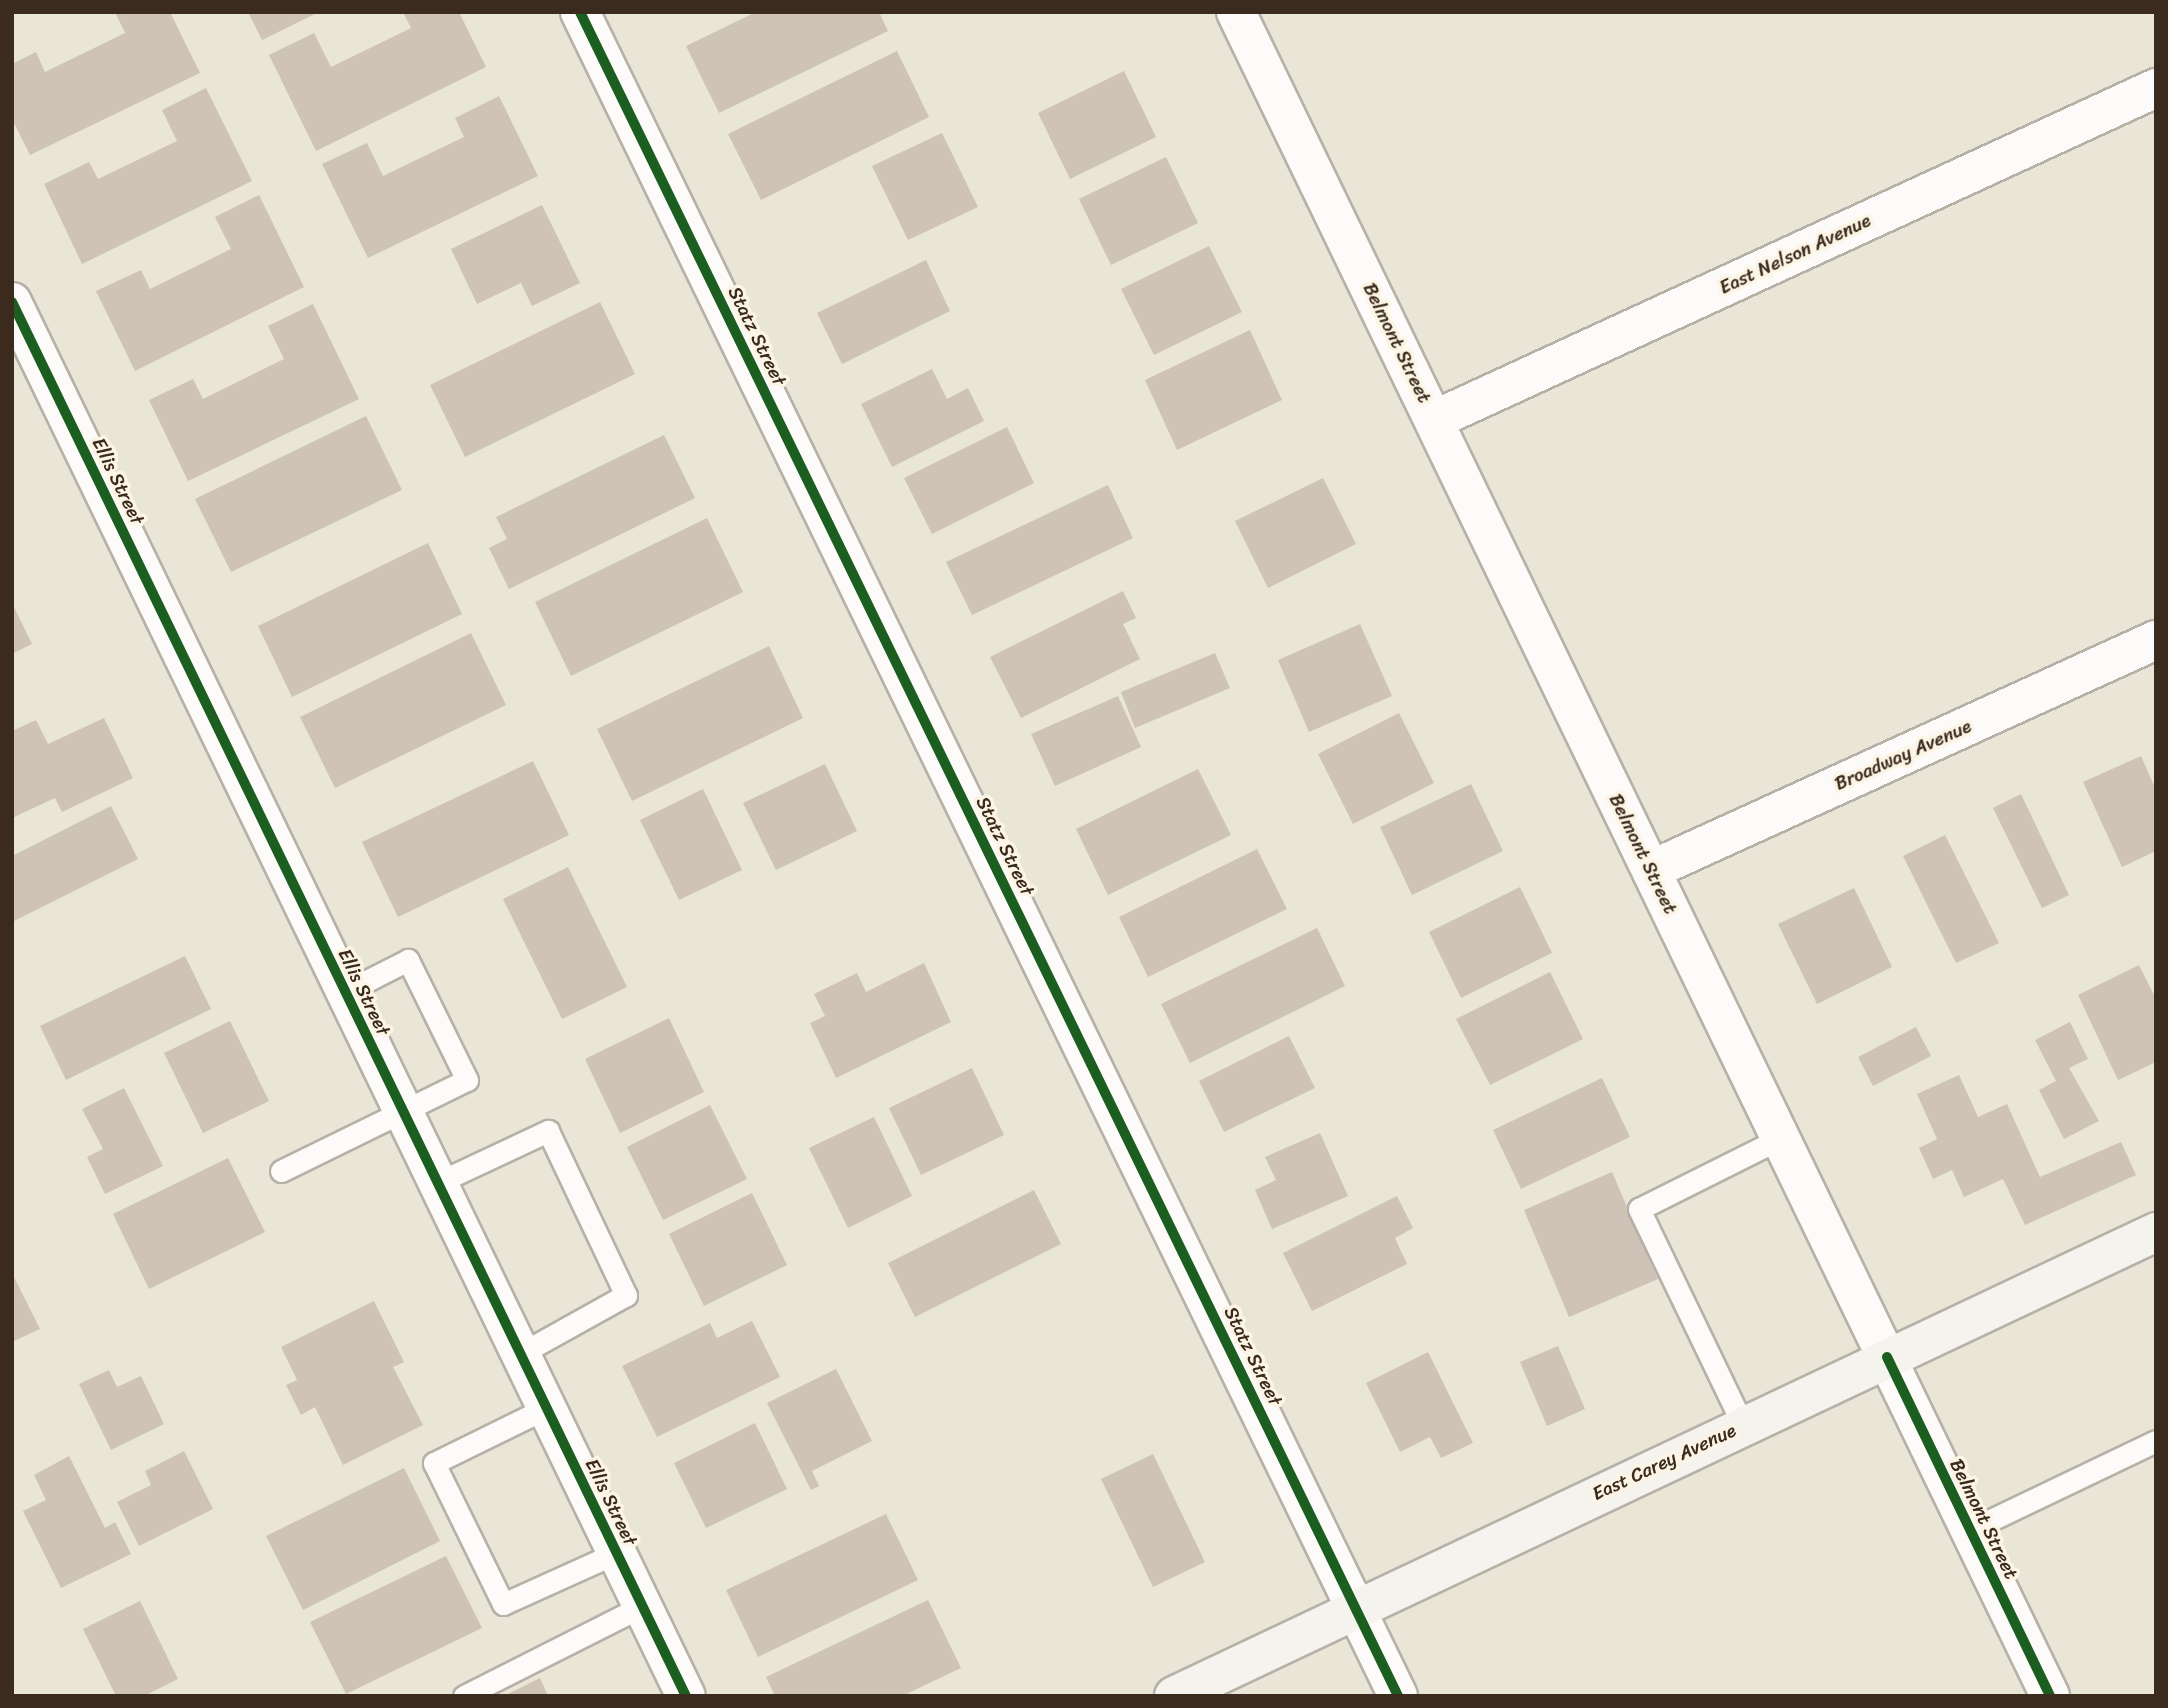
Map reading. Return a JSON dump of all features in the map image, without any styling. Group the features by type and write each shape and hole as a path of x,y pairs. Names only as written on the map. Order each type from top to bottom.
{"main road":[{"name":"East Carey Avenue","path":"1174,1696 2156,1232"}],"street":[{"name":"Statz Street","path":"580,12 1398,1696"},
{"name":"Belmont Street","path":"1236,12 2050,1696"},
{"name":"East Nelson Avenue","path":"1434,420 2156,88"},
{"name":"Ellis Street","path":"12,302 685,1696"},
{"name":"Broadway Avenue","path":"1651,870 2156,640"}],"lane":[{"path":"281,1171 467,1080 408,960 345,992"},
{"path":"438,1183 548,1131 626,1295 520,1354"},
{"path":"1743,1425 1639,1209 1781,1138"},
{"path":"546,1408 434,1463 503,1604 616,1553"},
{"path":"1970,1530 2156,1441"},
{"path":"464,1696 642,1606"}],"building":[{"path":"115,12 170,12 200,73 30,155 12,119 12,64 36,52 45,72 125,33"},
{"path":"248,12 319,12 262,40"},
{"path":"403,12 459,12 486,67 316,151 269,55 314,33 331,67 411,28"},
{"path":"756,12 879,12 888,31 719,113 686,46"},
{"path":"897,51 929,117 761,200 728,134"},
{"path":"1124,71 1156,137 1070,179 1038,113"},
{"path":"206,88 252,181 82,264 44,184 89,162 98,179 177,141 162,110"},
{"path":"499,96 538,176 368,258 322,164 367,143 383,176 464,137 455,118"},
{"path":"942,133 978,207 908,240 872,166"},
{"path":"1166,157 1198,223 1111,265 1079,199"},
{"path":"259,195 304,287 135,371 96,291 141,270 150,289 231,249 215,217"},
{"path":"542,205 580,283 532,306 521,283 477,304 451,249"},
{"path":"1209,246 1242,312 1154,355 1121,289"},
{"path":"926,260 950,311 842,364 817,313"},
{"path":"600,302 635,374 465,457 430,385"},
{"path":"313,304 359,399 188,481 149,400 193,379 203,399 284,359 268,326"},
{"path":"1250,330 1282,400 1177,450 1145,380"},
{"path":"932,369 947,399 968,388 984,421 892,467 861,404"},
{"path":"366,416 402,490 231,572 195,499"},
{"path":"1007,427 1034,483 932,534 904,478"},
{"path":"664,435 695,498 509,589 489,548 507,539 496,517"},
{"path":"1323,478 1356,544 1268,588 1235,521"},
{"path":"1108,485 1133,538 972,615 946,562"},
{"path":"707,518 743,592 571,676 535,602"},
{"path":"428,543 462,614 292,697 258,626"},
{"path":"1123,591 1136,618 1123,624 1140,659 1021,718 990,657"},
{"path":"12,603 32,644 12,654"},
{"path":"1360,624 1392,696 1309,732 1278,660"},
{"path":"471,633 506,705 335,788 300,717"},
{"path":"769,646 803,718 632,801 597,729"},
{"path":"1215,653 1230,688 1135,728 1121,692"},
{"path":"1118,696 1141,747 1055,786 1031,734"},
{"path":"1399,713 1434,783 1353,824 1318,754"},
{"path":"104,718 133,778 62,812 55,798 12,818 12,731 36,720 48,744"},
{"path":"2141,756 2156,790 2156,851 2122,867 2083,782"},
{"path":"533,761 569,835 398,917 362,842"},
{"path":"825,764 857,831 776,870 743,803"},
{"path":"1198,769 1231,835 1108,895 1076,829"},
{"path":"1471,784 1503,851 1412,895 1380,827"},
{"path":"703,789 742,870 679,900 640,820"},
{"path":"2021,794 2069,895 2042,908 1993,808"},
{"path":"111,806 138,859 12,922 12,856"},
{"path":"1945,835 1999,943 1956,963 1903,856"},
{"path":"1257,849 1287,909 1148,977 1119,917"},
{"path":"568,867 627,987 562,1019 503,899"},
{"path":"1520,887 1552,953 1461,998 1429,932"},
{"path":"1854,888 1892,967 1817,1004 1778,924"},
{"path":"1317,928 1345,986 1190,1063 1161,1004"},
{"path":"185,956 211,1009 66,1080 40,1026"},
{"path":"924,963 951,1022 836,1078 810,1023 825,1016 814,994 857,973 866,992"},
{"path":"2139,965 2156,999 2156,1062 2118,1080 2078,995"},
{"path":"1550,972 1583,1039 1490,1085 1456,1019"},
{"path":"669,1018 704,1092 620,1133 585,1059"},
{"path":"230,1021 269,1101 203,1133 164,1053"},
{"path":"2070,1022 2088,1059 2069,1068 2099,1121 2064,1139 2039,1090 2056,1081 2035,1040"},
{"path":"1916,1027 1931,1056 1873,1086 1858,1057"},
{"path":"1289,1036 1315,1088 1224,1132 1199,1081"},
{"path":"972,1068 1004,1135 921,1175 889,1108"},
{"path":"1959,1075 1978,1117 2007,1104 2040,1177 2121,1142 2136,1175 2025,1225 2003,1179 1964,1197 1952,1170 1933,1179 1919,1148 1937,1139 1917,1094"},
{"path":"1602,1078 1630,1137 1521,1189 1493,1130"},
{"path":"124,1088 163,1166 105,1194 87,1157 103,1149 82,1109"},
{"path":"710,1105 747,1179 663,1220 627,1147"},
{"path":"874,1117 912,1196 848,1228 809,1148"},
{"path":"1320,1133 1348,1196 1272,1229 1255,1190 1276,1180 1265,1157"},
{"path":"228,1158 265,1232 149,1289 113,1214"},
{"path":"1612,1172 1658,1279 1569,1317 1524,1210"},
{"path":"1034,1190 1061,1244 915,1317 888,1263"},
{"path":"752,1193 787,1265 704,1306 669,1234"},
{"path":"1397,1196 1413,1228 1395,1238 1407,1264 1312,1311 1283,1253"},
{"path":"12,1273 40,1329 12,1342"},
{"path":"374,1301 404,1362 393,1367 423,1425 343,1465 315,1407 301,1415 286,1385 297,1380 281,1347"},
{"path":"752,1321 780,1377 657,1437 622,1366 710,1323 717,1338"},
{"path":"1558,1346 1585,1409 1547,1426 1520,1362"},
{"path":"1428,1352 1473,1443 1441,1458 1430,1437 1400,1452 1366,1383"},
{"path":"836,1369 872,1441 812,1471 819,1486 811,1490 767,1403"},
{"path":"109,1370 117,1387 141,1376 164,1424 111,1450 79,1384"},
{"path":"755,1423 787,1489 706,1528 674,1463"},
{"path":"184,1451 213,1509 139,1546 117,1502 151,1485 145,1471"},
{"path":"1153,1454 1205,1562 1153,1587 1101,1479"},
{"path":"69,1456 105,1528 115,1522 131,1554 61,1588 23,1511 46,1500 34,1475"},
{"path":"404,1468 440,1541 303,1610 266,1536"},
{"path":"886,1514 918,1580 758,1657 726,1590"},
{"path":"446,1556 482,1628 346,1694 310,1622"},
{"path":"928,1600 961,1668 902,1696 775,1696 766,1677"},
{"path":"140,1601 178,1679 144,1696 116,1696 83,1629"},
{"path":"540,1678 548,1696 504,1696"}],"cycle path":[{"path":"580,12 1398,1696"},
{"path":"12,302 686,1696"},
{"path":"1887,1357 2050,1696"}]}
